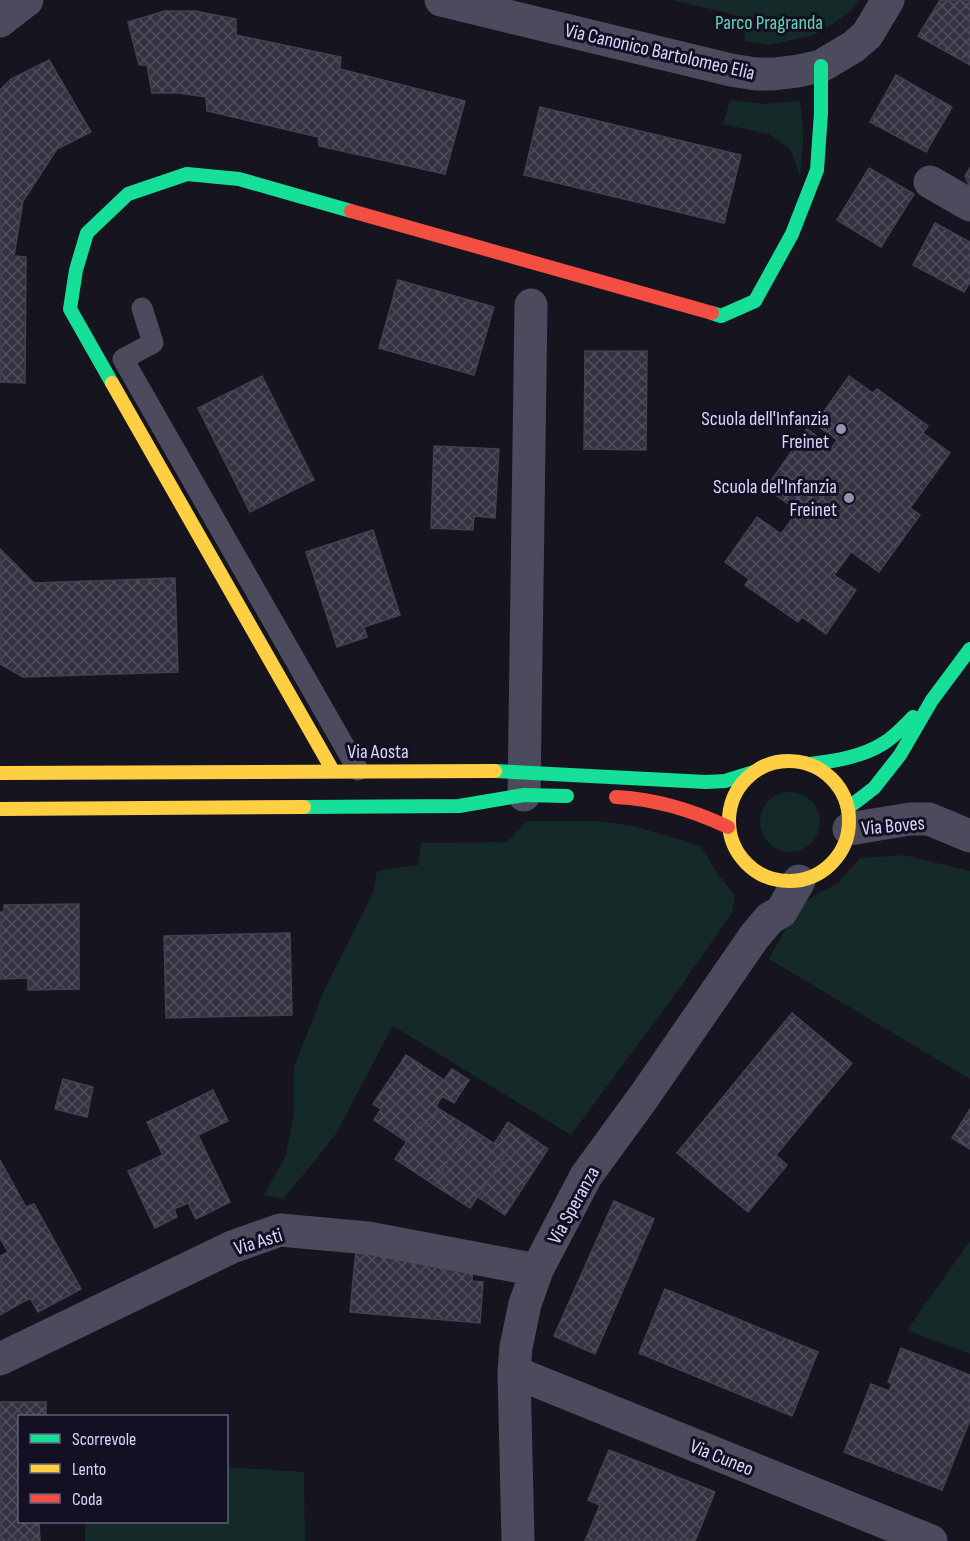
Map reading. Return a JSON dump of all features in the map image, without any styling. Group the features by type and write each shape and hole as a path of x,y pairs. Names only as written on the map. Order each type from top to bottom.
{"street":[{"path":"0,21 27,0"},
{"name":"Via Canonico Bartolomeo Elia","path":"441,0 756,74 774,74 821,66 867,35 888,0"},
{"path":"333,771 70,309 75,270 87,233 128,194 187,174 239,179 721,316 755,301 796,224 817,170 821,113 821,66"},
{"path":"930,182 970,205"},
{"path":"524,784 531,306"},
{"path":"932,700 885,742 866,753 841,761 810,764 791,761 772,764 754,772 742,783 729,811 728,826 734,846 745,863 761,875 787,880 818,875 833,863 843,848 849,818 900,755 932,700 970,649"},
{"path":"810,764 827,774 840,790 849,818"},
{"name":"Via Aosta","path":"0,773 478,770 524,784 584,796"},
{"name":"Via Aosta","path":"0,809 459,806 524,784 706,782 725,781 754,772"},
{"path":"608,797 631,798 677,807 728,826"},
{"name":"Via Boves","path":"849,818 929,819 970,836"},
{"name":"Via Speranza","path":"518,1541 514,1372 516,1347 525,1304 537,1270 586,1176 754,937 770,918 769,907 787,880"},
{"name":"Via Asti","path":"0,1359 232,1247 280,1230 368,1238 537,1270"},
{"name":"Via Cuneo","path":"514,1372 931,1541"}],"lane":[{"path":"142,308 153,343 123,358 358,770"}],"green space":[{"name":"Parco Pragranda","path":"672,0 859,0 854,8 814,35 769,45 744,41 747,18"},
{"path":"730,100 763,104 799,101 803,129 800,175 790,149 769,134 723,124"},
{"path":"784,792 796,792 807,797 815,805 820,822 818,834 807,847 796,852 784,852 773,847 765,839 760,828 760,816 765,805 773,797"},
{"path":"527,821 597,821 634,826 701,846 717,873 735,896 732,913 571,1135 393,1026 335,1135 283,1199 264,1195 286,1155 294,1112 294,1067 325,988 373,893 377,871 418,865 421,843 507,842"},
{"path":"904,855 970,871 970,1079 769,959 799,904 838,883 860,858"},
{"path":"970,1241 970,1354 907,1330"},
{"path":"228,1467 304,1472 305,1541 85,1541 85,1523 228,1523"}],"building":[{"path":"940,0 970,0 970,65 918,36"},
{"path":"165,11 195,11 236,19 236,35 341,57 340,69 465,101 445,174 319,146 318,137 207,111 206,97 179,93 152,93 147,65 139,65 128,22"},
{"path":"49,60 91,132 57,149 23,201 14,256 26,257 25,383 0,382 0,90 11,79"},
{"path":"896,75 952,107 926,152 870,122"},
{"path":"540,107 741,155 724,223 524,175"},
{"path":"869,168 914,194 881,247 837,220"},
{"path":"970,168 970,187 965,176"},
{"path":"935,223 970,242 970,282 964,292 913,265"},
{"path":"398,280 494,307 474,375 379,348"},
{"path":"585,351 647,351 646,450 584,449"},
{"path":"262,376 314,480 250,512 198,408"},
{"name":"Scuola del'Infanzia Freinet","path":"849,376 873,393 877,389 928,426 923,433 950,453 910,508 920,515 879,572 851,552 834,575 856,590 826,634 802,617 798,622 745,585 749,579 725,562 757,517 781,534 798,511 766,488 807,429 832,447 837,440 815,424"},
{"path":"434,446 499,449 495,518 474,516 473,530 431,528"},
{"path":"373,530 400,615 364,627 367,637 337,647 306,552"},
{"path":"0,549 34,583 175,578 178,672 23,677 0,664"},
{"path":"79,904 79,989 28,990 28,978 0,979 0,912 4,912 4,905"},
{"path":"290,933 292,1015 166,1018 164,936"},
{"path":"792,1013 852,1063 776,1155 787,1165 748,1212 677,1153"},
{"path":"406,1055 444,1080 452,1069 469,1080 454,1103 442,1096 436,1106 439,1109 428,1127 420,1122 407,1142 374,1120 381,1109 373,1104"},
{"path":"63,1079 93,1087 87,1117 55,1109"},
{"path":"213,1090 228,1121 198,1135 230,1202 196,1219 188,1203 174,1209 177,1217 155,1228 128,1171 163,1155 147,1122"},
{"path":"439,1109 470,1128 433,1184 395,1159 420,1122 428,1127"},
{"path":"970,1109 970,1149 952,1138"},
{"path":"508,1122 548,1149 505,1215 478,1197 507,1152 494,1144"},
{"path":"470,1128 507,1152 470,1208 433,1184"},
{"path":"0,1160 26,1207 34,1204 81,1289 38,1312 30,1298 0,1315 0,1256 8,1252 0,1238"},
{"path":"614,1201 654,1219 595,1354 554,1336"},
{"path":"356,1249 473,1267 472,1281 483,1282 480,1323 350,1312"},
{"path":"665,1289 818,1352 792,1416 639,1353"},
{"path":"901,1348 970,1375 970,1420 942,1490 844,1452 871,1384 889,1391 892,1384 888,1382"},
{"path":"0,1402 46,1402 46,1415 18,1415 18,1523 39,1523 40,1541 0,1541"},
{"path":"609,1450 715,1492 695,1541 585,1541 600,1505 588,1500"}],"traffic: fast":[{"path":"712,313 721,316 755,301 792,234 817,170 821,113 821,66"},
{"path":"112,383 70,309 76,270 87,233 128,194 187,174 239,179 351,211"},
{"path":"848,808 874,788 900,755 932,700 970,649"},
{"path":"810,764 848,758 876,748 892,737 913,717"},
{"path":"495,771 706,782 725,781 754,772"},
{"path":"304,807 459,806 524,795 567,796"}],"traffic: slow":[{"path":"112,383 333,771"},
{"path":"789,761 812,765 832,778 845,798 849,821 845,844 832,864 812,877 789,881 766,877 746,864 733,844 729,821 733,798 746,778 766,765 789,761"},
{"path":"0,773 495,771"},
{"path":"0,809 304,807"}],"traffic: jam":[{"path":"351,211 712,313"},
{"path":"616,797 674,806 728,827"}],"place":[{"name":"Scuola dell'Infanzia Freinet","path":"841,429"},
{"name":"Scuola del'Infanzia Freinet","path":"849,498"}]}
